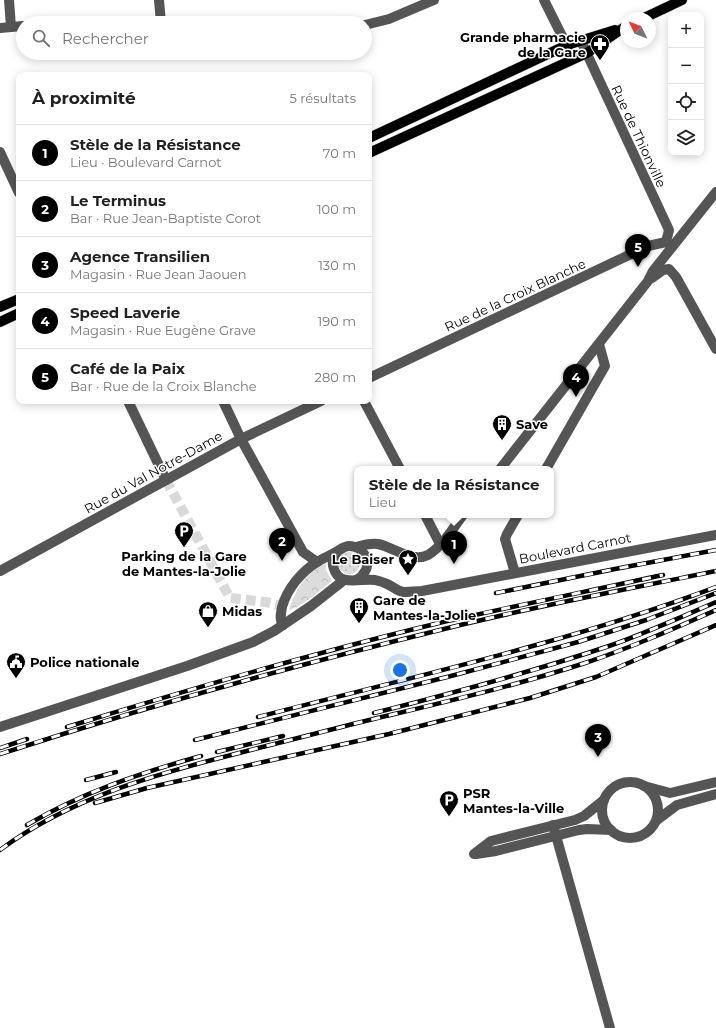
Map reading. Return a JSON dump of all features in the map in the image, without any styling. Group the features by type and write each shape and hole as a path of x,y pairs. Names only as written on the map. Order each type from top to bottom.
{"main road":[{"path":"656,12 682,0"},
{"path":"372,137 567,45 620,28"},
{"path":"372,152 573,58 587,53 620,30"},
{"path":"0,307 16,300"},
{"path":"0,322 16,314"}],"street":[{"path":"9,0 11,27"},
{"path":"159,0 160,16"},
{"path":"372,23 389,18 434,0"},
{"path":"544,0 573,58"},
{"path":"0,28 16,27"},
{"name":"Rue de Thionville","path":"581,41 669,230 669,244"},
{"path":"0,152 16,187"},
{"path":"502,466 648,281 669,244 716,192"},
{"name":"Rue de la Croix Blanche","path":"372,377 648,246 669,244"},
{"path":"648,281 663,270 669,269 676,277 716,349"},
{"path":"548,466 605,366 599,344"},
{"path":"129,404 166,480"},
{"path":"224,404 241,439 303,552 317,562"},
{"name":"Rue du Val Notre-Dame","path":"0,571 241,439 315,404"},
{"path":"366,404 398,466"},
{"path":"427,518 440,544"},
{"path":"283,625 280,618 286,595 303,573 317,562 344,547 376,544 413,557 427,556 440,544 461,518"},
{"path":"515,573 506,539 507,534 516,518"},
{"name":"Boulevard Carnot","path":"356,580 371,580 386,583 403,592 422,591 716,536"},
{"path":"337,552 332,564 338,576 344,580 356,580 363,575 368,563 365,554 356,547"},
{"path":"0,726 187,666 253,642 283,625 322,598 344,580"},
{"path":"611,830 587,829 496,851 474,854 491,841 584,816 604,800 609,792 616,786 625,783 634,782 670,793 716,782"},
{"path":"644,786 655,799 658,809 657,820"},
{"path":"604,800 603,816 606,824 611,830 618,836 637,838 645,834 653,827 657,820 677,804 716,794"},
{"path":"552,825 610,1028"}],"green space":[{"path":"349,552 357,555 360,563 357,571 349,574 341,571 338,563 341,555"},
{"path":"326,562 326,570 332,581 307,601 289,610 295,595 303,582"}],"tunnel":[{"path":"166,480 230,598 265,602 283,606"}],"railway":[{"path":"496,593 716,550"},
{"path":"0,754 164,704 385,644 509,614 716,571"},
{"path":"67,727 252,672 439,623 663,575"},
{"path":"258,717 546,642 660,607 716,587"},
{"path":"195,740 451,676 578,642 646,620 716,593"},
{"path":"374,713 492,682 580,656 636,636 716,602"},
{"path":"0,850 55,816 84,802 145,779 208,761 470,696 556,672 618,651 716,610"},
{"path":"95,803 147,788 389,734 530,698 596,677 716,625"},
{"path":"217,752 283,736"},
{"path":"0,748 27,739"},
{"path":"27,825 68,803 111,785 156,769 201,756"},
{"path":"86,780 116,772"}],"place":[{"name":"Grande pharmacie de la Gare","path":"600,61"},
{"name":"Café de la Paix","path":"638,267"},
{"name":"Speed Laverie","path":"576,397"},
{"name":"Save","path":"502,441"},
{"name":"Parking de la Gare de Mantes-la-Jolie","path":"184,548"},
{"name":"Le Terminus","path":"282,561"},
{"name":"Stèle de la Résistance","path":"454,564"},
{"name":"Le Baiser","path":"408,576"},
{"name":"Gare de Mantes-la-Jolie","path":"359,624"},
{"name":"Midas","path":"208,628"},
{"name":"Police nationale","path":"16,679"},
{"name":"Agence Transilien","path":"598,757"},
{"name":"PSR Mantes-la-Ville","path":"449,817"}]}
